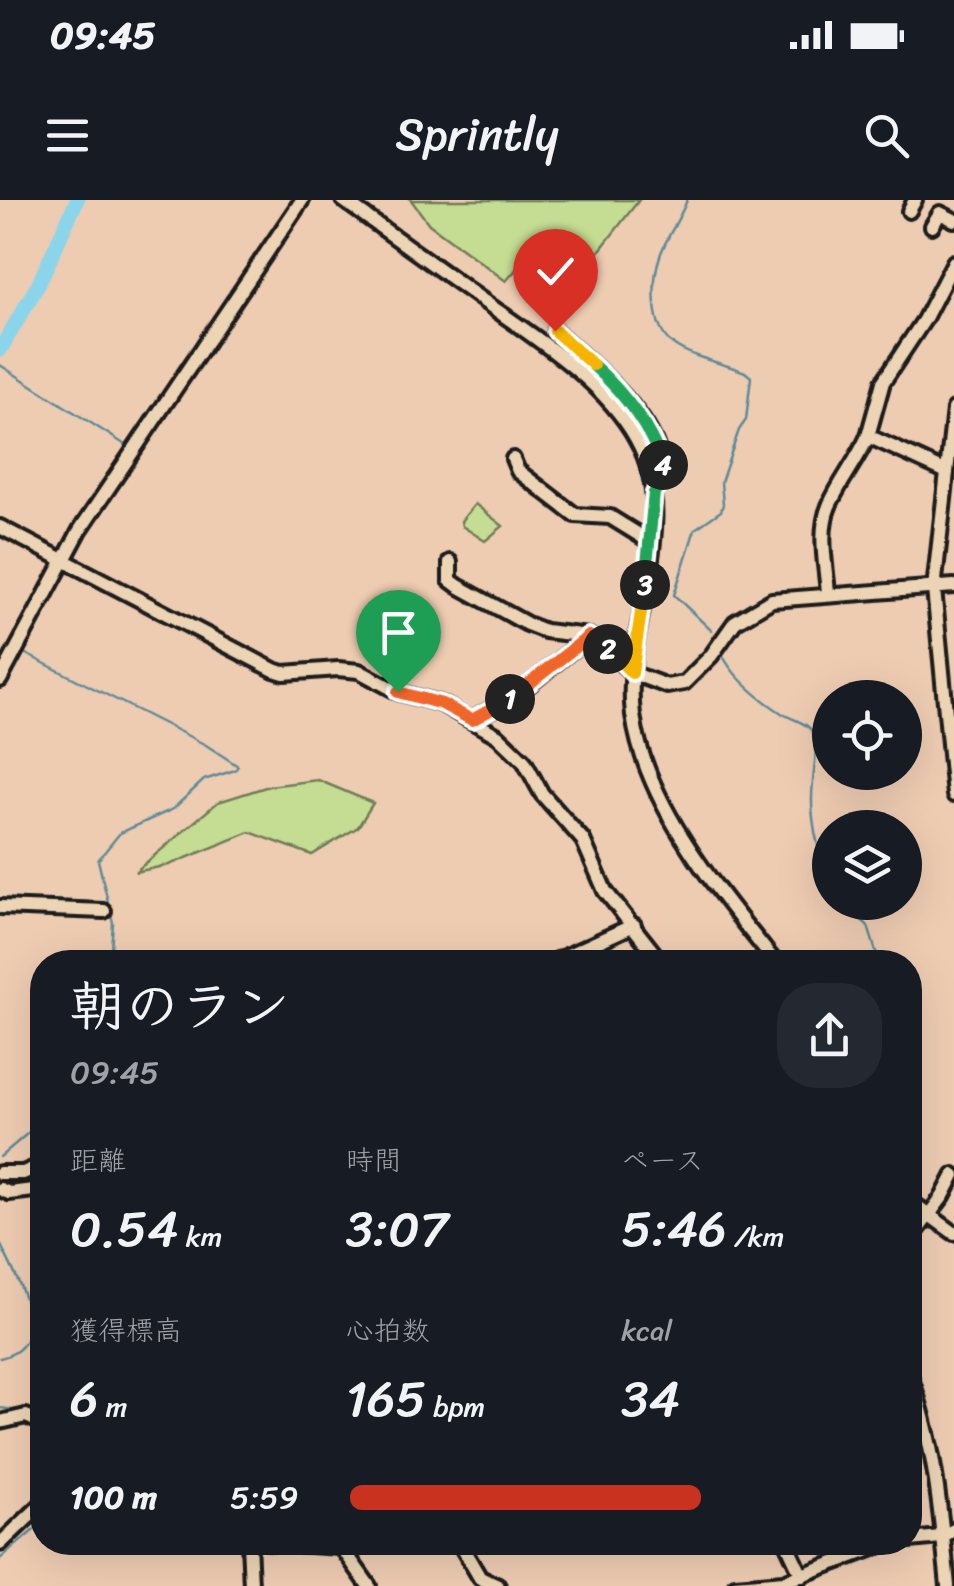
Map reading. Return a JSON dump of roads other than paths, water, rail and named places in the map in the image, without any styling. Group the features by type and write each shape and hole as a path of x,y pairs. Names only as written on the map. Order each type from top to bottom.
{"street":[{"path":"0,680 64,560 129,456 302,200"},
{"path":"343,200 528,332 591,385 627,422 637,439 654,493 652,543 632,673 634,716 651,779 714,882 766,950"},
{"path":"932,226 940,212 954,220"},
{"path":"828,594 824,528 828,509 857,462 883,382 924,320 954,262"},
{"path":"555,331 634,408 664,467 662,481 654,493"},
{"path":"954,409 947,539 934,589 954,795"},
{"path":"868,436 950,467"},
{"path":"512,459 518,471 576,515 610,517 652,543"},
{"path":"0,527 274,670 358,671 398,692 442,704 498,736 524,762 542,794 583,840 605,891 652,950"},
{"path":"450,562 450,580 508,615 545,631 589,636 632,673 667,686 678,686 711,656 735,622 772,600 954,586"},
{"path":"472,720 514,697 589,636"},
{"path":"0,907 104,911"},
{"path":"579,950 634,924"},
{"path":"0,1173 23,1174 30,1170"},
{"path":"922,1223 954,1174"},
{"path":"0,1188 10,1193 30,1190"},
{"path":"922,1211 954,1233"},
{"path":"922,1414 948,1533 948,1586"},
{"path":"0,1422 30,1418"},
{"path":"0,1544 30,1515"},
{"path":"922,1538 948,1533"},
{"path":"250,1555 251,1586"},
{"path":"346,1555 369,1586"},
{"path":"465,1555 478,1582 498,1586"},
{"path":"792,1555 802,1576"},
{"path":"736,1586 783,1582 856,1555"}],"waterway":[{"path":"0,350 39,283 77,200"},
{"path":"687,200 657,266 655,303 660,327 681,349 751,377 746,420 721,482 721,511 695,529 674,595 712,631"},
{"path":"0,365 127,446"},
{"path":"67,571 24,653 206,745 238,766 204,780 173,809 120,833 98,860 113,923 111,950"},
{"path":"722,654 748,688 812,731 816,753 813,810"},
{"path":"862,920 868,926 875,950"},
{"path":"0,1157 30,1131"},
{"path":"0,1243 22,1290 29,1325 27,1339 17,1351 0,1358"},
{"path":"0,1408 22,1411"},
{"path":"0,1559 30,1533"}]}
